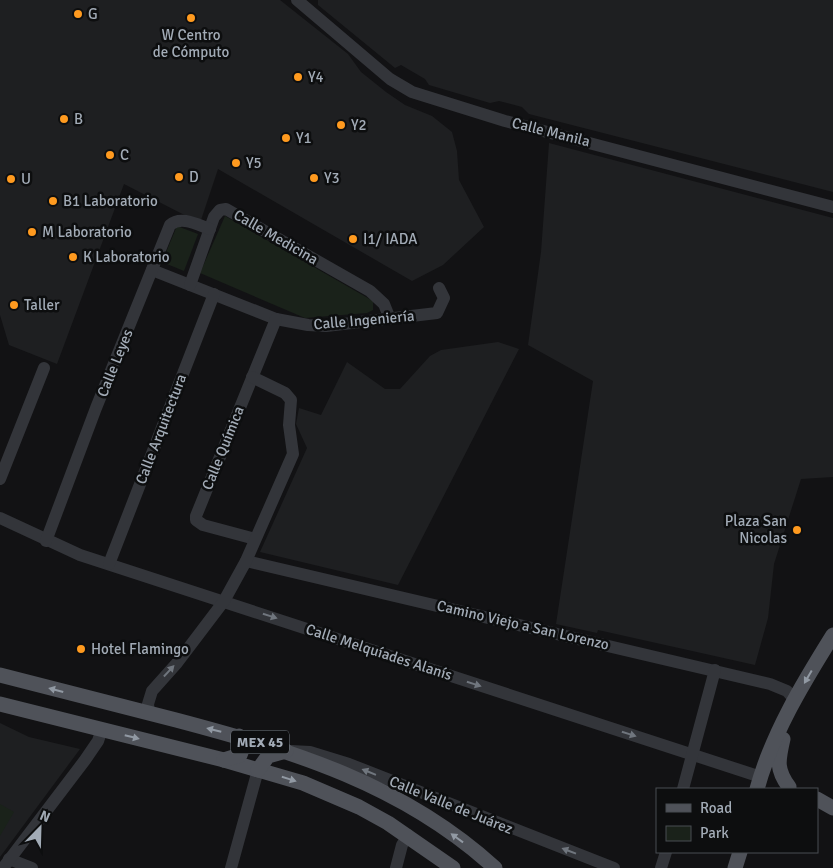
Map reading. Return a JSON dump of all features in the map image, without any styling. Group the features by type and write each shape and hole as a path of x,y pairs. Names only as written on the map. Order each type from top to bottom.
{"main road":[{"path":"791,788 759,783 792,706 833,635"},
{"name":"MEX 45","path":"0,675 239,736 333,768 387,793 440,826 495,868"},
{"name":"MEX 45","path":"0,704 224,760 329,793 359,807 408,835 453,868"},
{"path":"791,788 780,774 779,766 792,706"},
{"path":"224,760 240,755 243,747 239,736"},
{"path":"258,770 268,756 286,751"},
{"path":"818,799 833,796"},
{"path":"818,800 833,808"},
{"path":"735,868 740,853"}],"street":[{"name":"Calle Manila","path":"297,0 390,79 412,92 504,121 833,207"},
{"name":"Calle Medicina","path":"190,285 214,217 220,210 232,211 370,291 384,304 390,319"},
{"name":"Calle Leyes","path":"46,541 170,225 174,221 183,220 210,229"},
{"name":"Calle Ingeniería","path":"152,270 276,319 317,326 437,313 444,298 439,288"},
{"name":"Calle Arquitectura","path":"109,564 214,294"},
{"name":"Calle Química","path":"255,539 202,525 196,520 196,516 276,319"},
{"path":"0,479 44,368"},
{"path":"149,713 148,704 152,691 177,663 224,602 246,561 293,454 294,447 289,425 291,400 285,393 252,377"},
{"name":"Calle Melquíades Alanís","path":"0,518 46,541 109,564 693,755 759,783"},
{"name":"Camino Viejo a San Lorenzo","path":"246,561 770,684 787,691 792,706"},
{"path":"683,788 715,670"},
{"path":"32,868 6,863 85,760 98,741 102,730"},
{"name":"Calle Valle de Juárez","path":"286,751 310,752 350,764 448,805 614,868"},
{"path":"231,868 258,770"},
{"path":"396,868 402,845 408,835"},
{"path":"661,868 666,853"}],"shaded area":[{"path":"0,0 280,0 348,54 361,72 386,92 405,105 432,116 452,132 457,151 459,180 484,227 443,265 412,281 218,169 200,223 124,184 57,364 9,345 0,315"},
{"path":"318,0 833,0 833,192 529,114 522,107 499,101 490,103 429,85 425,79 401,65 395,68 318,5"},
{"path":"549,143 833,218 833,477 801,479 774,564 768,618 755,665 598,630 597,633 556,624 593,381 528,345 541,252"},
{"path":"498,342 519,349 398,585 260,552 307,448 296,424 299,408 321,415 347,362 385,389 400,389 430,356 441,350"},
{"path":"0,723 29,737 80,749 0,857"}],"green space":[{"path":"225,216 373,301 373,310 367,313 305,318 200,273"},
{"path":"177,226 198,234 184,271 162,262"},
{"path":"0,804 14,812 0,836"}],"place":[{"name":"G","path":"78,14"},
{"name":"W Centro de Cómputo","path":"191,18"},
{"name":"Y4","path":"298,77"},
{"name":"B","path":"64,119"},
{"name":"Y2","path":"341,125"},
{"name":"Y1","path":"286,138"},
{"name":"C","path":"110,155"},
{"name":"Y5","path":"236,163"},
{"name":"D","path":"179,177"},
{"name":"Y3","path":"314,178"},
{"name":"U","path":"11,179"},
{"name":"B1 Laboratorio","path":"53,201"},
{"name":"M Laboratorio","path":"32,232"},
{"name":"I1/ IADA","path":"353,239"},
{"name":"K Laboratorio","path":"73,257"},
{"name":"Taller","path":"14,305"},
{"name":"Plaza San Nicolas","path":"797,530"},
{"name":"Hotel Flamingo","path":"81,649"}]}
